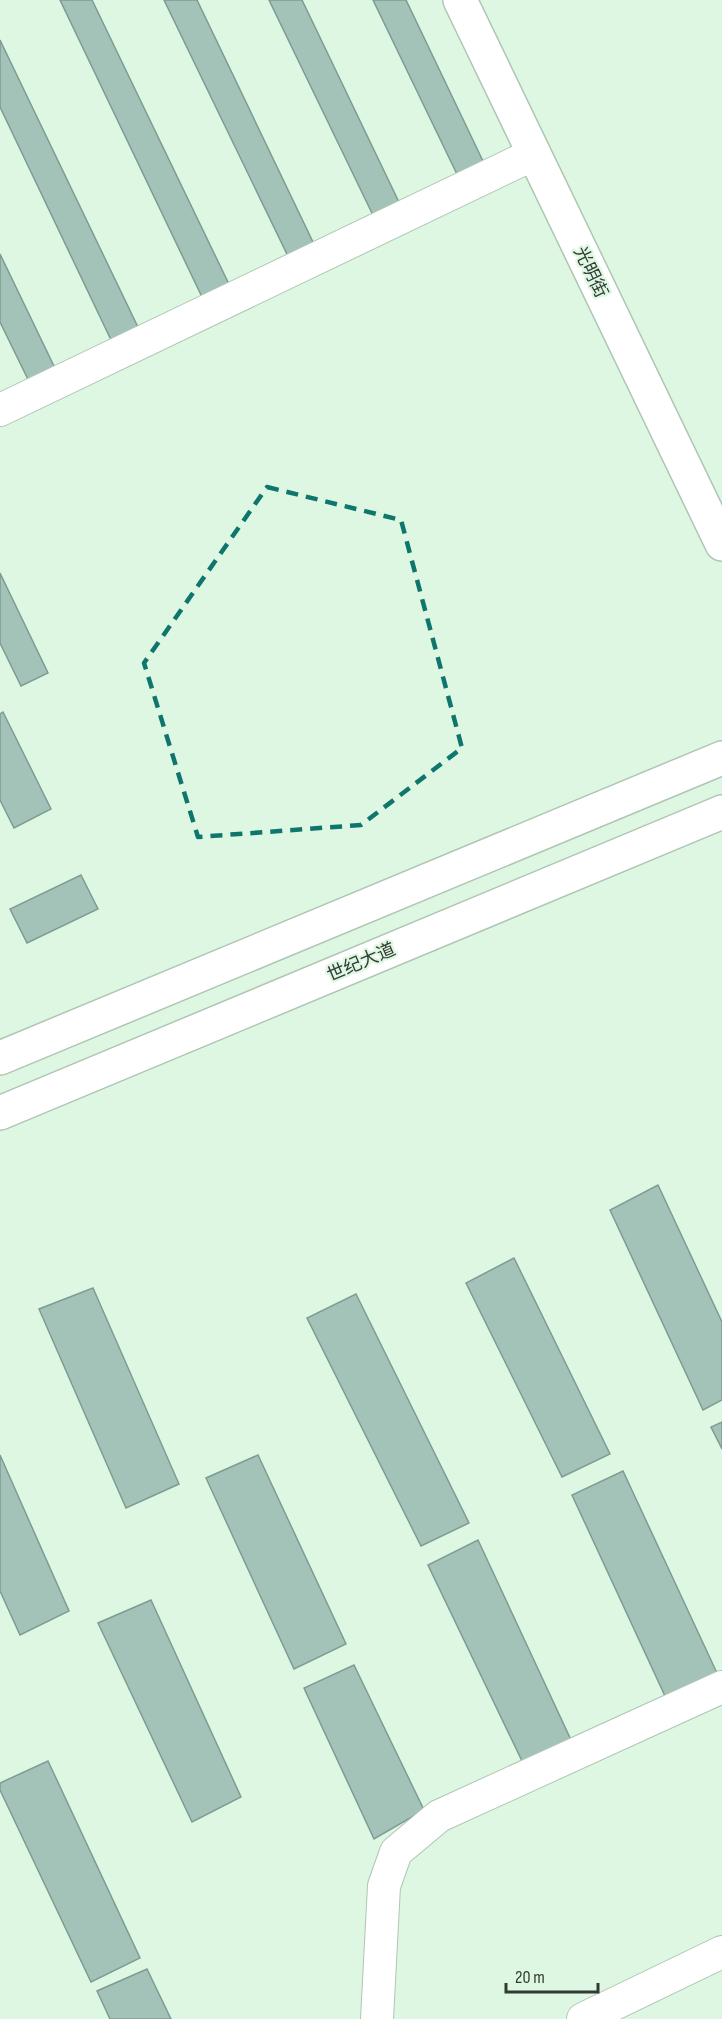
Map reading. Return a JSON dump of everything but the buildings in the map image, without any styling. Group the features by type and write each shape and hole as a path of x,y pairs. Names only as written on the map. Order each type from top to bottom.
{"main road":[{"name":"光明街","path":"460,0 722,544"},
{"path":"0,1058 722,758"},
{"name":"世纪大道","path":"0,1113 722,812"}],"street":[{"path":"0,410 534,154"},
{"path":"377,2019 384,1886 396,1852 439,1816 722,1687"},
{"path":"583,2019 722,1952"}],"highlighted area":[{"path":"267,487 401,520 462,748 361,825 198,837 144,663"}]}
